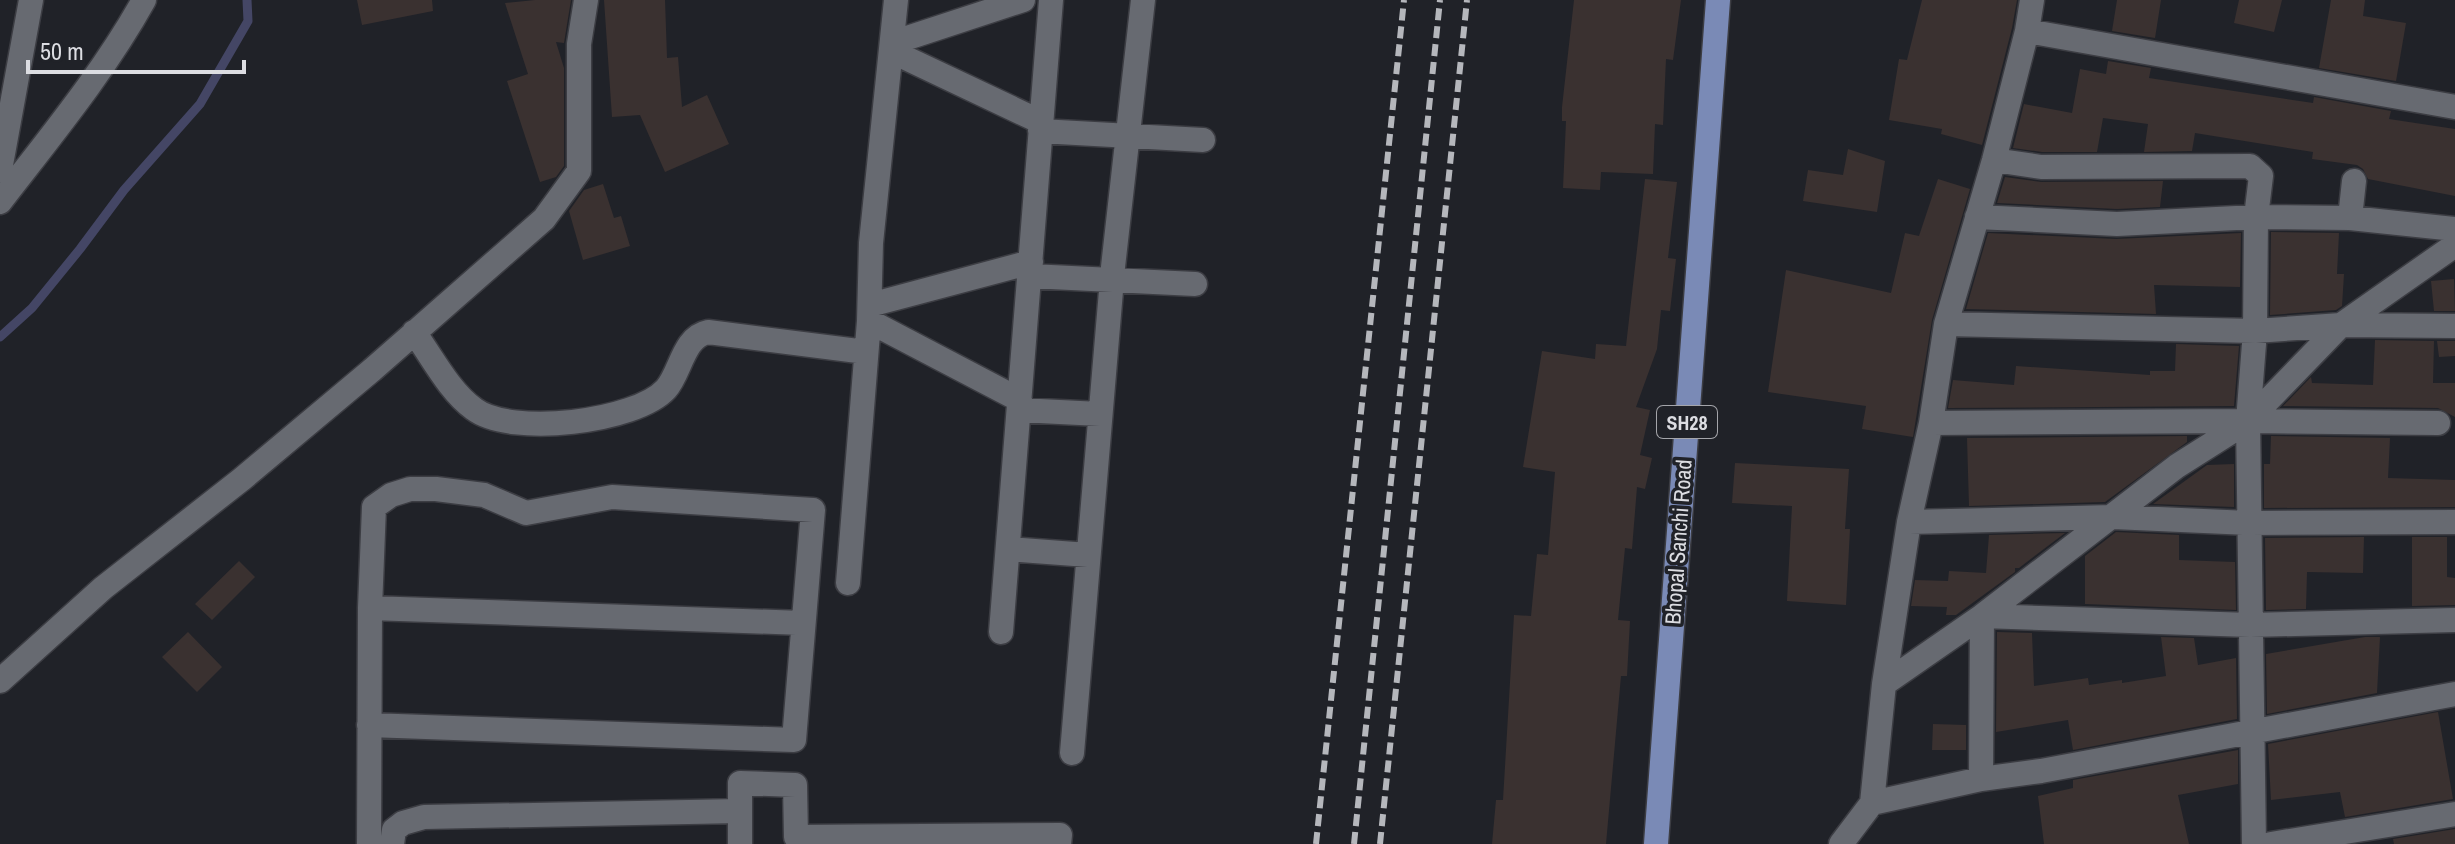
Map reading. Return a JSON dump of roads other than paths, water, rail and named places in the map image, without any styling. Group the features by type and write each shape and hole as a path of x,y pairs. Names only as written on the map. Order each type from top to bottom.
{"main road":[{"name":"Bhopal Sanchi Road","path":"1656,844 1718,0"}],"street":[{"path":"0,170 6,104 31,0"},
{"path":"0,202 62,122 144,0"},
{"path":"0,681 103,588 242,479 544,219 579,171 579,44 586,0"},
{"path":"848,583 869,313 871,243 896,0"},
{"path":"892,47 1023,0"},
{"path":"1001,632 1051,0"},
{"path":"1072,753 1111,282 1143,0"},
{"path":"1841,844 1872,803 1884,684 1909,522 1931,423 1946,324 1994,160 2032,0"},
{"path":"2027,31 2455,107"},
{"path":"892,47 1041,126 1203,140"},
{"path":"1994,160 2041,167 2250,166 2261,176 2256,217 2255,331 2248,421 2254,844"},
{"path":"2350,218 2354,181"},
{"path":"1977,217 2117,224 2256,217 2350,218 2455,229"},
{"path":"1884,684 1982,616 2113,517 2134,497 2248,421 2341,325 2455,245"},
{"path":"869,313 1031,269 1111,282 1195,284"},
{"path":"869,313 1020,405 1100,414"},
{"path":"1946,324 2255,331 2341,325 2455,326"},
{"path":"414,332 458,393 474,409 502,421 534,425 603,416 643,406 668,387 691,343 701,334 866,352"},
{"path":"1931,423 2438,423"},
{"path":"369,725 794,740 813,510 612,497 526,513 484,495 436,489 410,489 391,495 374,507 370,608 369,725 369,844"},
{"path":"1909,522 2113,517 2249,523 2455,522"},
{"path":"1008,549 1088,555"},
{"path":"370,608 803,623"},
{"path":"1982,616 2250,625 2455,620"},
{"path":"1981,779 1982,616"},
{"path":"1872,803 1981,779 2041,771 2455,694"},
{"path":"740,844 740,783 795,785 796,841 1060,835 1059,844"},
{"path":"392,844 394,830 403,823 424,817 740,811"},
{"path":"2271,844 2455,814"}],"waterway":[{"path":"0,337 32,308 124,190 200,104 248,21 247,0"}],"railway":[{"path":"1316,844 1404,0"},
{"path":"1354,844 1440,0"},
{"path":"1380,844 1467,0"}]}
